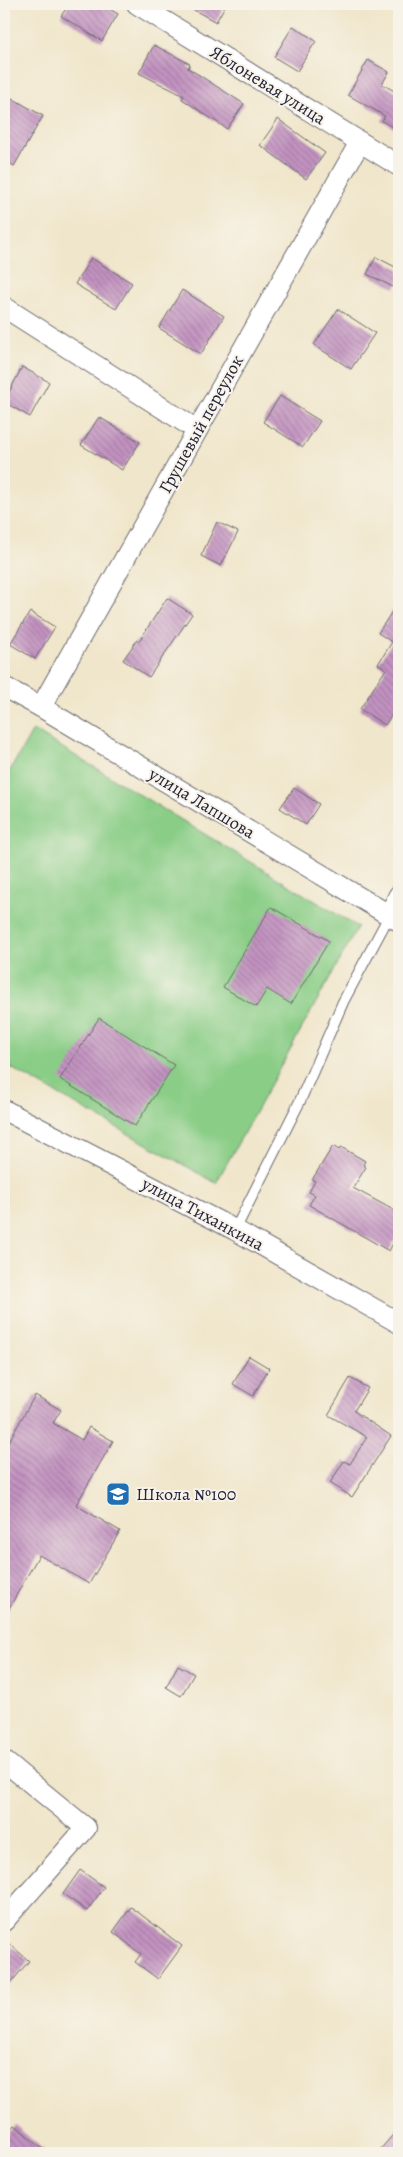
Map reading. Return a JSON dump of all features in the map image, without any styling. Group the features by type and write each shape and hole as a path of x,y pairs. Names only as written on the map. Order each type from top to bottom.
{"street":[{"name":"Яблоневая улица","path":"137,4 399,166"},
{"name":"Грушевый переулок","path":"42,707 360,142"},
{"path":"4,307 197,430"},
{"name":"улица Лапшова","path":"4,687 42,707 394,919"},
{"path":"394,919 399,895"},
{"name":"улица Тиханкина","path":"4,1110 235,1230 399,1323"},
{"path":"4,1761 86,1828 4,1921"}],"lane":[{"path":"235,1230 300,1100 342,1002 394,919"}],"green space":[{"path":"33,730 358,927 216,1183 4,1064 4,781"}],"building":[{"path":"69,4 101,4 118,14 102,41 61,16"},
{"path":"183,4 226,4 216,22"},
{"path":"293,26 316,41 297,71 274,57"},
{"path":"154,45 190,64 188,68 244,104 227,129 182,99 184,96 139,73"},
{"path":"368,60 389,72 382,84 398,93 399,91 399,131 382,121 385,116 348,95"},
{"path":"10,97 43,116 14,166 4,160 4,107"},
{"path":"278,119 325,153 306,179 260,145"},
{"path":"376,257 399,269 399,280 395,288 367,274"},
{"path":"91,258 132,283 116,309 75,284"},
{"path":"182,290 224,316 201,354 159,328"},
{"path":"338,309 375,333 351,369 314,345"},
{"path":"22,367 49,382 30,417 4,402"},
{"path":"280,396 320,421 303,447 263,422"},
{"path":"99,417 140,442 122,470 81,445"},
{"path":"217,522 238,532 221,566 201,556"},
{"path":"167,598 192,614 149,677 123,660 137,640 139,641"},
{"path":"399,601 399,704 385,725 360,709 386,669 378,664 392,642 378,633"},
{"path":"30,612 55,627 35,659 10,644"},
{"path":"294,788 319,804 306,825 280,808"},
{"path":"271,907 329,941 291,1004 267,989 256,1007 223,987"},
{"path":"99,1018 174,1065 135,1126 60,1079"},
{"path":"333,1146 339,1150 341,1147 365,1161 363,1165 366,1167 353,1188 399,1213 399,1232 389,1251 309,1205 315,1195 309,1192 315,1181 312,1180"},
{"path":"249,1356 269,1368 253,1396 233,1384"},
{"path":"350,1378 368,1388 354,1411 391,1436 352,1497 330,1483 344,1461 350,1464 367,1437 328,1415"},
{"path":"35,1395 61,1410 53,1423 82,1440 89,1427 113,1441 76,1505 120,1531 89,1584 39,1555 4,1617 4,1450"},
{"path":"178,1665 194,1674 181,1696 166,1687"},
{"path":"80,1870 104,1887 87,1911 63,1894"},
{"path":"131,1907 182,1946 158,1979 135,1962 141,1954 113,1932"},
{"path":"4,1939 29,1961 4,1991"},
{"path":"15,2125 47,2153 4,2153 4,2137"},
{"path":"399,2128 399,2153 377,2153"}],"place":[{"name":"Школа №100","path":"118,1494"}]}
